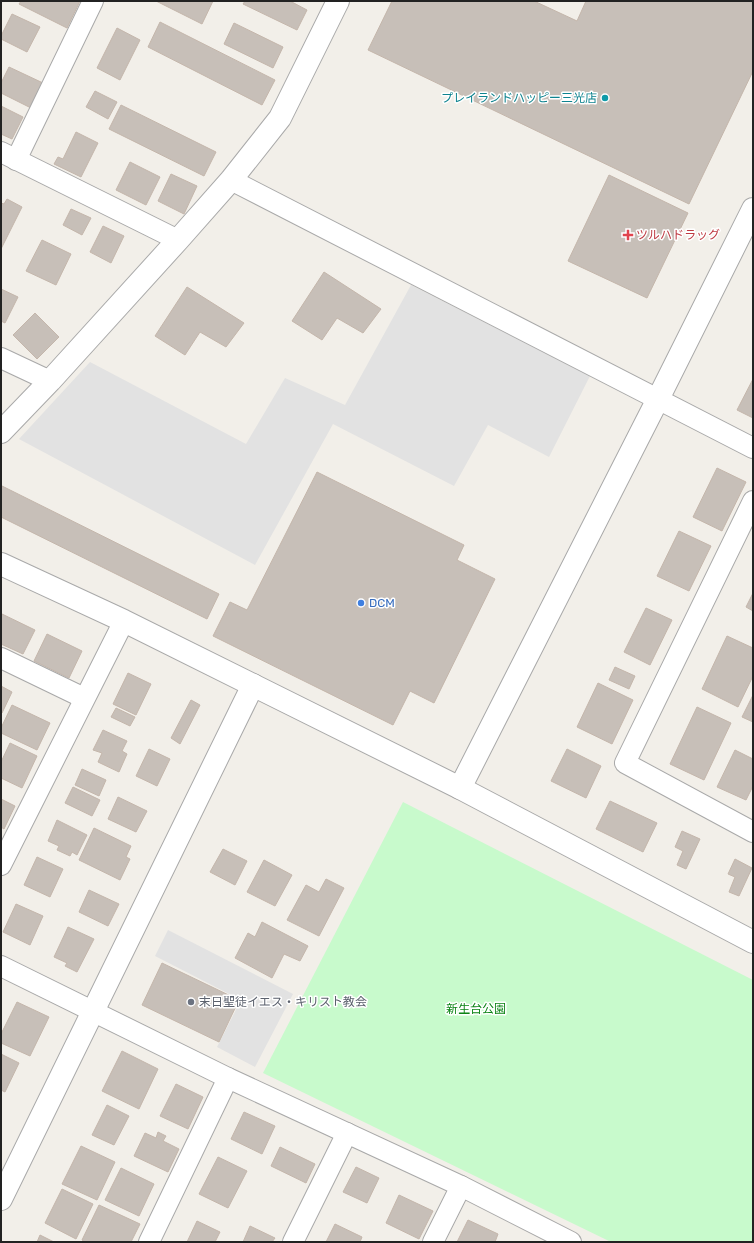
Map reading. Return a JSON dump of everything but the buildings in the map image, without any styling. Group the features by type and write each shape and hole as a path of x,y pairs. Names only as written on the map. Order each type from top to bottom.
{"street":[{"path":"93,1 8,156 178,240"},
{"path":"1,432 50,381 178,240 231,180 280,118 338,1"},
{"path":"231,180 753,448"},
{"path":"460,788 753,209"},
{"path":"1,358 50,381"},
{"path":"752,830 625,763 753,500"},
{"path":"1,564 124,621 460,788 753,942"},
{"path":"1,865 124,621"},
{"path":"1,658 84,698"},
{"path":"1,1199 253,685"},
{"path":"1,966 228,1078 461,1186 571,1242"},
{"path":"149,1242 228,1078"},
{"path":"293,1242 347,1133"},
{"path":"433,1242 461,1186"}],"green space":[{"name":"新生台公園","path":"403,802 753,980 753,1242 611,1242 263,1073"}],"shaded area":[{"path":"411,285 590,376 549,457 488,425 454,486 333,424 255,565 19,439 90,362 246,444 285,378 345,405"},
{"path":"168,930 293,994 255,1067 217,1047 241,1000 155,956"}],"place":[{"name":"プレイランドハッピー三光店","path":"605,98"},
{"name":"ツルハドラッグ","path":"628,235"},
{"name":"DCM","path":"361,603"},
{"name":"末日聖徒イエス・キリスト教会","path":"191,1002"}]}
